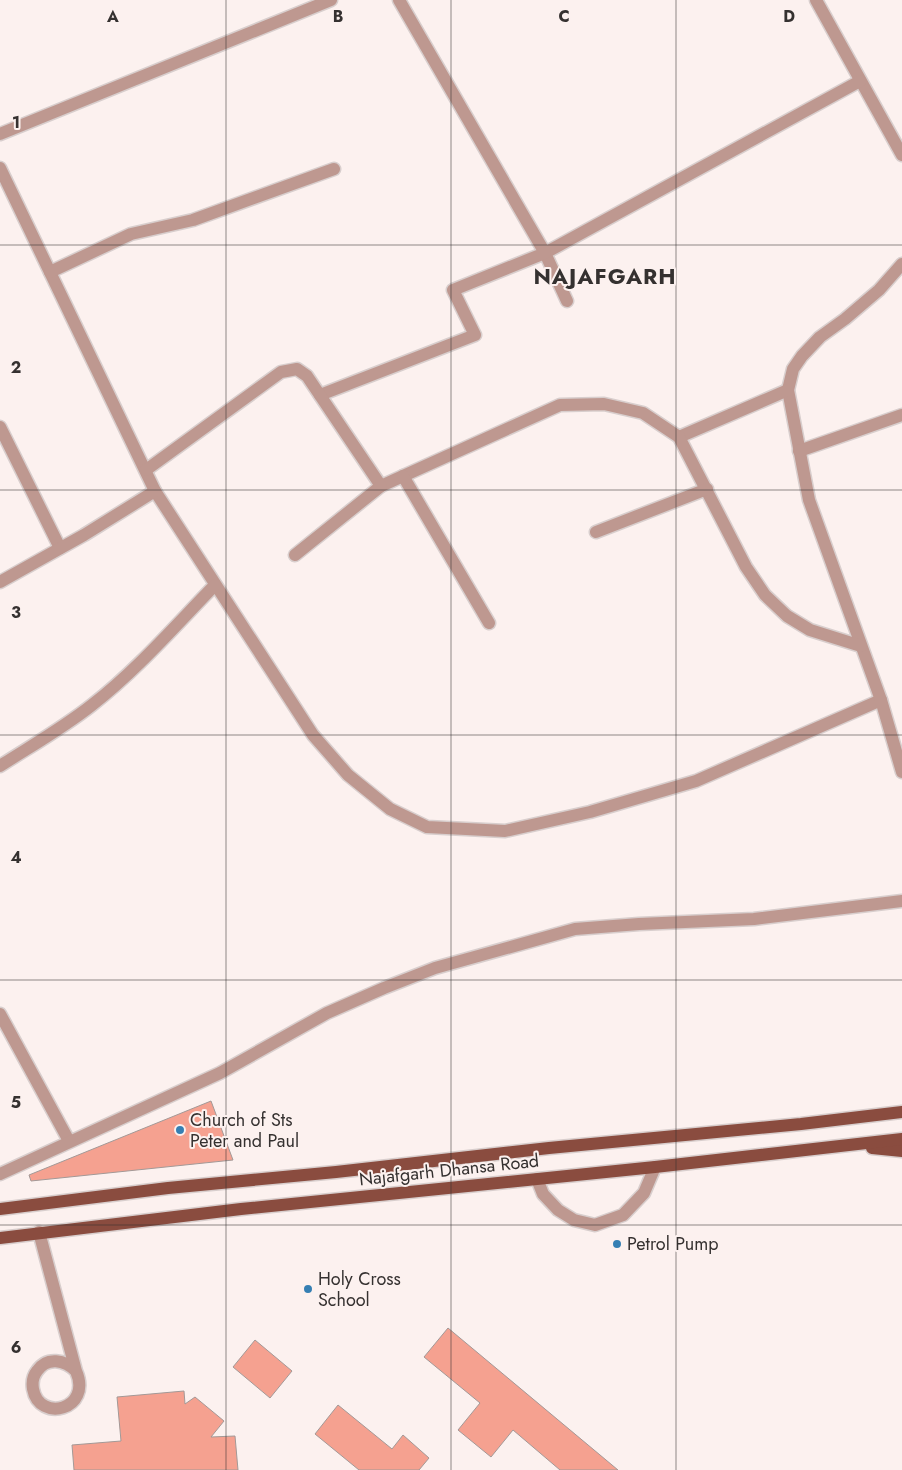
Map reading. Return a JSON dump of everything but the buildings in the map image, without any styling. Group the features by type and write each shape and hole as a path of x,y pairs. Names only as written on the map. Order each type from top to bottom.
{"main road":[{"path":"0,1210 168,1188 336,1172 558,1147 801,1124 902,1112"},
{"name":"Najafgarh Dhansa Road","path":"0,1238 241,1209 655,1167 902,1139"},
{"path":"842,1146 902,1151"}],"street":[{"path":"0,134 330,0"},
{"path":"399,0 546,253 567,301"},
{"path":"816,0 902,155"},
{"path":"320,395 475,335 453,290 546,253 860,81"},
{"path":"0,168 156,490 215,585 313,735 348,775 390,809 427,827 505,831 590,812 696,781 881,700"},
{"path":"50,272 131,234 193,220 334,169"},
{"path":"902,264 879,290 845,319 820,336 793,369 788,390 809,500 881,700 902,772"},
{"path":"146,470 281,372 297,369 307,376 381,486"},
{"path":"679,437 788,390"},
{"path":"295,555 381,486 560,405 604,404 643,413 679,437 707,488 746,567 765,595 787,616 810,630 861,646"},
{"path":"798,450 902,415"},
{"path":"0,427 60,548"},
{"path":"403,476 489,623"},
{"path":"596,532 707,488"},
{"path":"0,582 84,535 156,490"},
{"path":"0,766 64,726 94,704 127,675 215,585"},
{"path":"0,1174 220,1073 327,1013 435,968 575,929 754,919 902,901"},
{"path":"0,1014 69,1141"},
{"path":"537,1179 543,1194 558,1210 574,1220 595,1225 623,1216 644,1194 655,1167"},
{"path":"40,1232 76,1371"}],"place":[{"name":"Church of Sts Peter and Paul","path":"180,1130"},
{"name":"Petrol Pump","path":"617,1244"},
{"name":"Holy Cross School","path":"308,1289"}],"district":[{"name":"NAJAFGARH","path":"605,276"}]}
